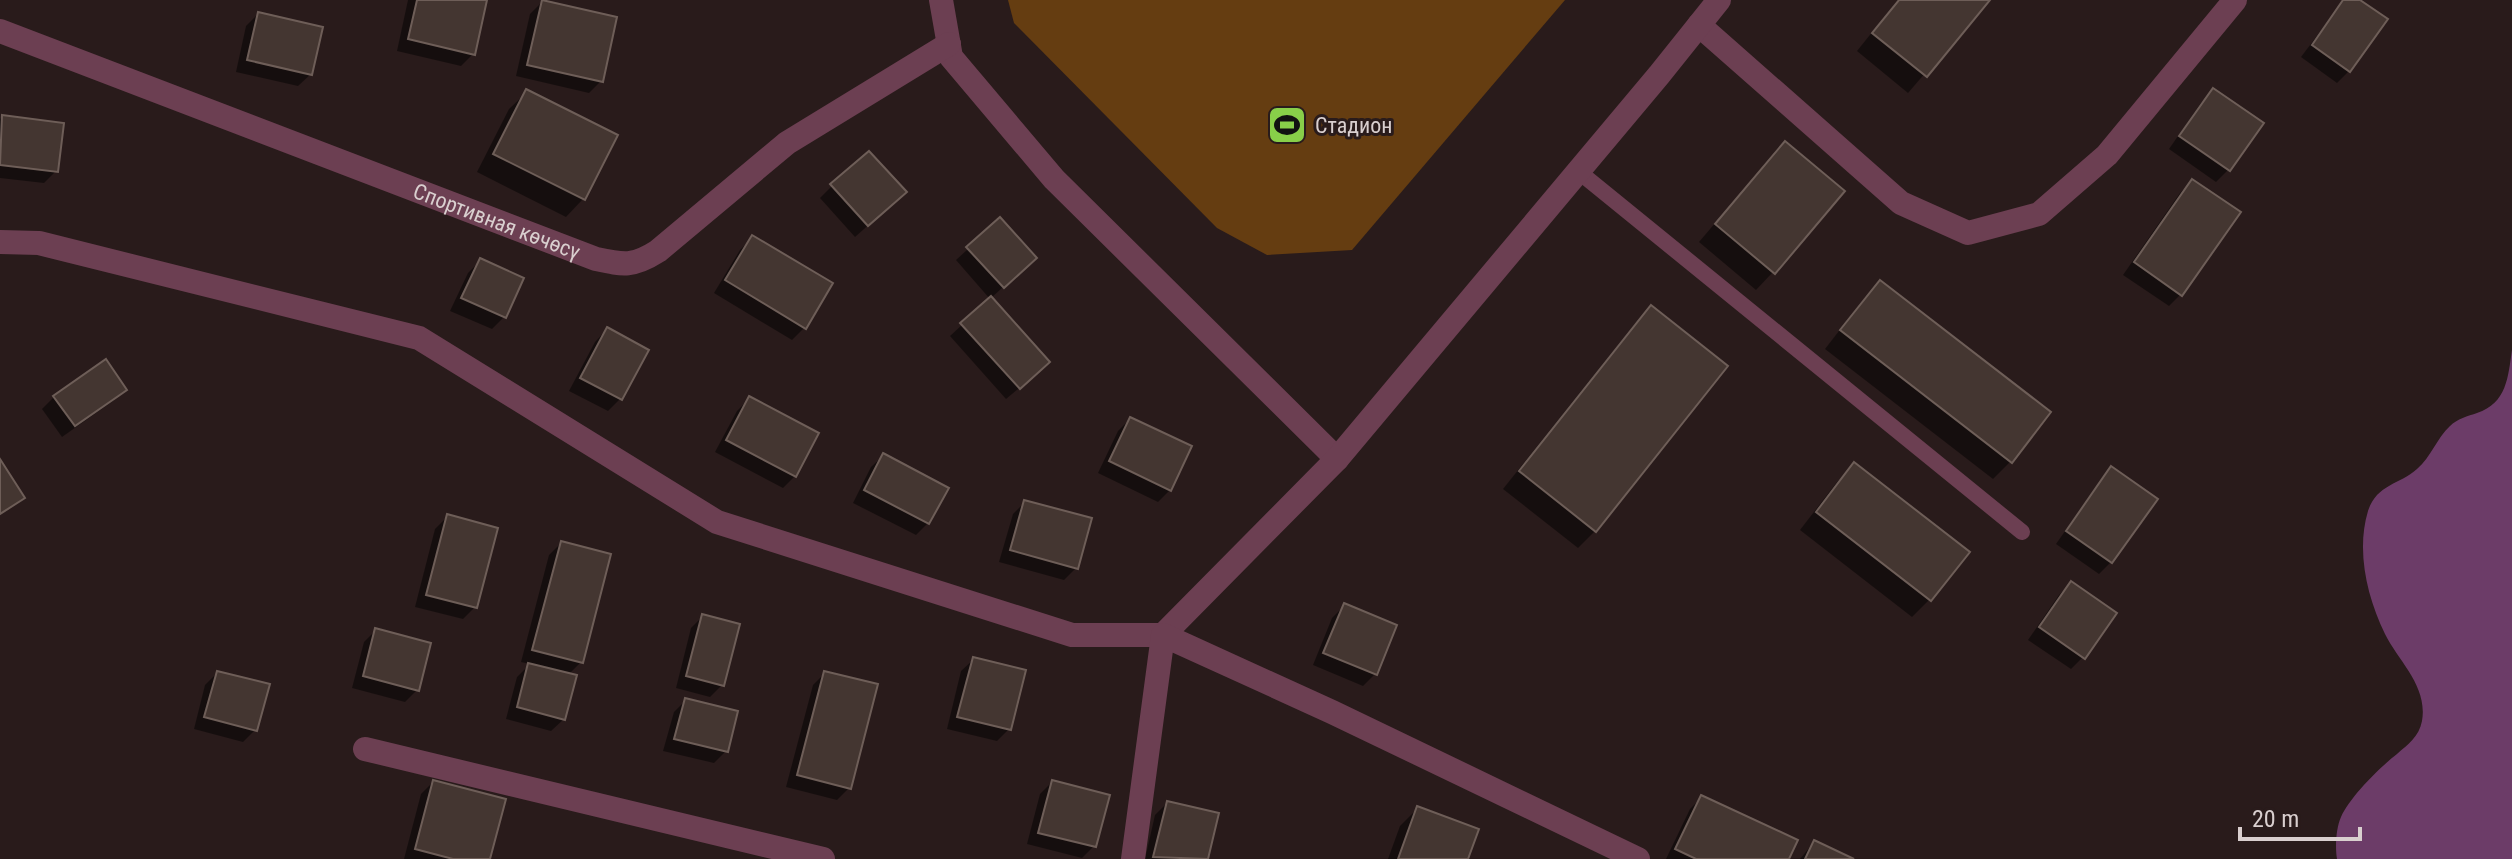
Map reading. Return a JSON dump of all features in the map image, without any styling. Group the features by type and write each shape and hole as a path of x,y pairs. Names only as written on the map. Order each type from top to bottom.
{"street":[{"path":"941,0 951,57 1054,179 1337,459"},
{"path":"1133,859 1163,635 1337,459 1719,0"},
{"path":"1699,25 1901,203 1968,233 2039,214 2107,155 2235,0"},
{"name":"Спортивная көчөсү","path":"0,31 596,259 630,264 641,262 658,251 787,143 949,44"},
{"path":"0,242 39,243 419,338 717,522 1072,635 1163,635 1332,712 1638,859"},
{"path":"365,749 823,859"}],"lane":[{"path":"1578,171 2022,532"}],"shaded area":[{"name":"Стадион","path":"1008,0 1565,0 1352,250 1267,255 1217,228 1014,23"},
{"path":"2512,350 2512,859 2337,859 2337,832 2345,809 2374,775 2412,740 2422,721 2423,708 2417,685 2385,634 2365,574 2363,542 2368,511 2377,495 2422,464 2453,424 2495,403 2504,388"}],"building":[{"path":"417,0 487,0 475,55 408,39"},
{"path":"542,0 617,17 603,82 527,65"},
{"path":"1899,0 1990,0 1927,77 1872,33"},
{"path":"2343,0 2360,0 2388,19 2350,72 2312,45"},
{"path":"258,12 323,27 312,75 247,60"},
{"path":"2213,88 2264,123 2230,171 2179,136"},
{"path":"526,89 618,135 585,200 493,154"},
{"path":"2,115 64,123 58,172 0,165"},
{"path":"1785,141 1845,191 1775,274 1715,224"},
{"path":"869,151 907,192 868,226 830,184"},
{"path":"2192,179 2241,212 2182,296 2134,262"},
{"path":"1000,217 1037,258 1004,288 966,247"},
{"path":"752,235 833,283 806,329 725,280"},
{"path":"480,258 524,278 506,318 461,298"},
{"path":"1880,280 2051,412 2012,463 1840,330"},
{"path":"991,296 1050,362 1020,389 960,323"},
{"path":"1651,305 1728,366 1596,532 1519,471"},
{"path":"607,327 649,350 622,400 580,378"},
{"path":"106,359 127,390 75,426 53,396"},
{"path":"749,396 819,433 796,477 726,440"},
{"path":"1130,417 1192,446 1171,491 1109,461"},
{"path":"883,453 949,488 929,524 864,490"},
{"path":"0,459 25,498 0,514"},
{"path":"1854,462 1970,552 1931,601 1816,512"},
{"path":"2111,466 2158,499 2112,563 2066,531"},
{"path":"1024,500 1092,518 1078,569 1010,550"},
{"path":"447,514 498,528 477,608 426,595"},
{"path":"561,541 611,554 583,663 532,650"},
{"path":"2071,581 2117,613 2085,659 2039,627"},
{"path":"1344,603 1397,625 1377,675 1323,653"},
{"path":"702,614 740,624 724,686 686,676"},
{"path":"375,628 431,643 419,691 363,676"},
{"path":"973,657 1026,670 1011,730 957,717"},
{"path":"528,663 577,675 565,720 517,707"},
{"path":"217,671 270,684 257,731 204,717"},
{"path":"824,671 878,684 851,789 797,775"},
{"path":"685,698 738,711 728,752 674,739"},
{"path":"433,780 506,799 490,859 453,859 415,849"},
{"path":"1052,780 1110,795 1096,847 1038,833"},
{"path":"1701,795 1798,840 1789,859 1696,859 1675,849"},
{"path":"1167,801 1219,813 1208,859 1153,857"},
{"path":"1417,806 1479,829 1468,859 1398,859"},
{"path":"1814,840 1854,859 1805,859"}],"place":[{"name":"Стадион","path":"1287,125"}]}
